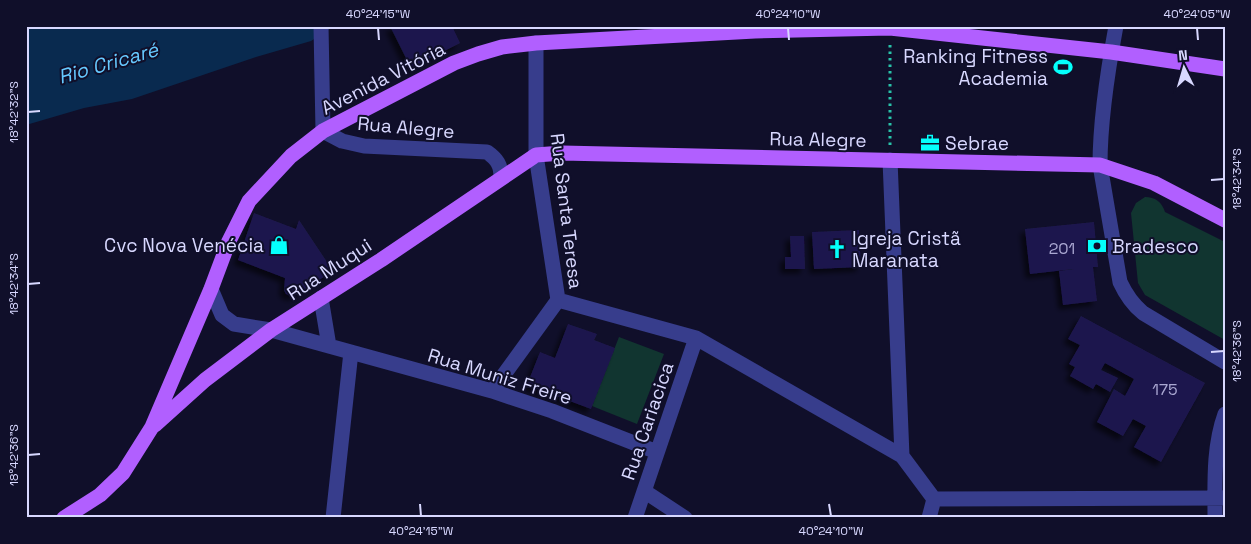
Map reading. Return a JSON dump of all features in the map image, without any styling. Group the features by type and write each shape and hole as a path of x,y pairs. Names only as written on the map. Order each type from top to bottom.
{"main road":[{"name":"Avenida Vitória","path":"152,427 211,289 229,241 249,201 291,156 323,131 454,63 478,54 502,47 536,44 755,32 890,28 1111,52 1225,68"},
{"name":"Rua Alegre","path":"536,155 562,153 1100,165 1154,183 1225,220"},
{"name":"Rua Muqui","path":"152,427 206,380 271,330 381,260 536,155"},
{"path":"64,518 100,495 122,473 152,427"}],"street":[{"path":"321,26 323,131"},
{"path":"1116,26 1111,52 1100,148 1100,165 1120,282 1134,305 1143,313 1225,362"},
{"name":"Rua Santa Teresa","path":"492,391 558,300 536,155 536,44"},
{"name":"Rua Alegre","path":"323,131 342,141 364,146 487,152 496,158 501,167 501,177"},
{"path":"890,160 902,456"},
{"name":"Rua Muniz Freire","path":"211,289 222,315 234,324 271,330 492,391 552,411 656,452"},
{"path":"321,298 329,346"},
{"path":"558,300 696,338 902,456 934,499"},
{"name":"Rua Cariacica","path":"635,518 696,338"},
{"path":"333,518 351,352"},
{"path":"1215,518 1220,498 1218,446 1220,427 1225,414"},
{"path":"644,491 685,518"},
{"path":"934,499 1220,498"},
{"path":"929,518 934,499"}],"path":[{"path":"890,28 890,160"}],"green space":[{"path":"1145,197 1158,201 1165,212 1225,242 1225,340 1145,295 1138,283 1131,213 1136,203"},
{"path":"619,337 664,354 637,424 592,406"}],"water":[{"name":"Rio Cricaré","path":"26,26 334,26 311,41 256,57 132,99 84,108 26,125"}],"building":[{"path":"390,26 452,26 460,43 411,68"},
{"name":"Cvc Nova Venécia","path":"254,213 296,229 299,220 333,271 296,295 291,296 286,294 284,290 285,278 238,260"},
{"path":"1094,222 1098,267 1093,267 1097,301 1063,305 1059,271 1074,269 1030,274 1025,229"},
{"name":"Igreja Cristã Maranata","path":"859,230 861,267 814,269 812,232"},
{"path":"790,236 804,236 805,269 785,269 785,257 791,257"},
{"path":"1081,316 1205,383 1161,462 1134,447 1146,426 1133,419 1123,436 1097,422 1114,389 1125,396 1134,379 1105,363 1101,370 1118,378 1110,392 1096,384 1093,389 1070,376 1075,367 1069,364 1080,345 1068,339"},
{"path":"568,324 597,334 594,340 615,348 591,409 527,385 540,352 555,358"}],"place":[{"name":"Ranking Fitness Academia","path":"1063,67"},
{"name":"Sebrae","path":"930,143"},
{"name":"Cvc Nova Venécia","path":"279,245"},
{"name":"Bradesco","path":"1097,246"},
{"name":"Igreja Cristã Maranata","path":"837,249"}]}
